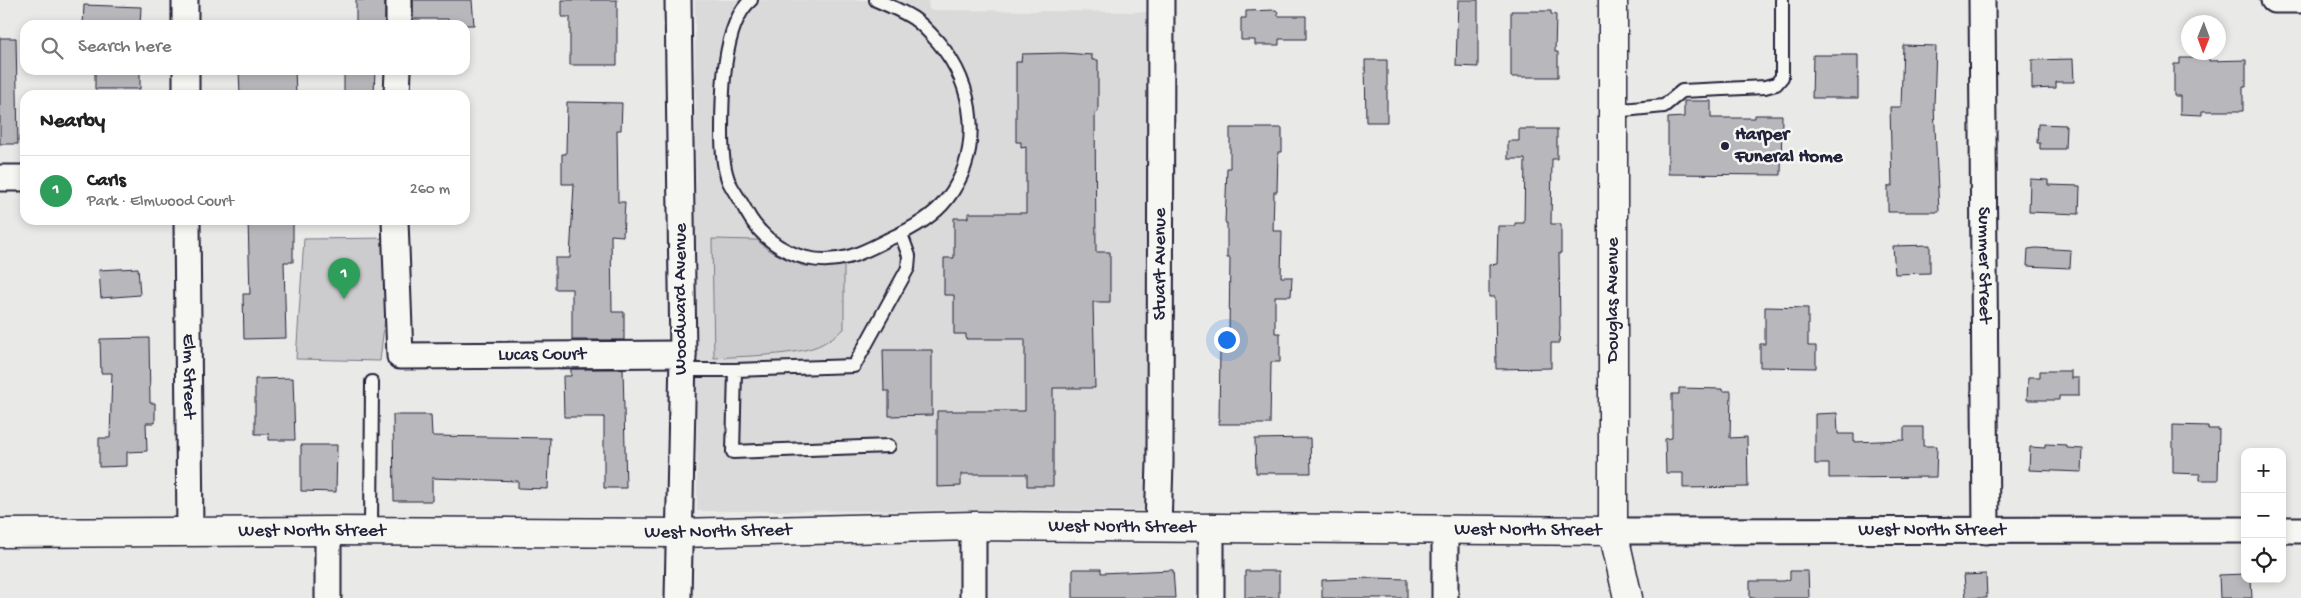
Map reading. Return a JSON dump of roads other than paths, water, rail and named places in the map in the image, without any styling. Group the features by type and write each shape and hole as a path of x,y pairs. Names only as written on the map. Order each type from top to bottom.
{"street":[{"path":"185,0 186,20"},
{"path":"399,20 400,0"},
{"name":"Woodward Avenue","path":"678,0 682,362 678,598"},
{"name":"Stuart Avenue","path":"1158,528 1161,0"},
{"name":"Douglas Avenue","path":"1613,0 1612,531 1628,598"},
{"name":"Summer Street","path":"1982,0 1986,531"},
{"path":"2274,0 2301,0"},
{"path":"186,75 186,90"},
{"path":"397,90 398,75"},
{"path":"0,178 20,178"},
{"name":"Elm Street","path":"186,225 190,532"},
{"name":"Lucas Court","path":"395,225 400,356 682,362"},
{"path":"973,526 973,598"},
{"name":"West North Street","path":"0,533 328,531 679,533 973,526 1612,531 2241,530"},
{"path":"1211,527 1211,598"},
{"path":"1445,529 1445,598"},
{"path":"2286,530 2301,530"},
{"path":"328,531 328,598"}],"lane":[{"path":"751,0 745,5 736,25 725,60 722,134 729,180 752,221 773,244 788,253 809,258 831,260 869,250 901,234 931,215 947,199 961,176 967,155 970,113 962,77 946,52 914,19 876,0"},
{"path":"1613,111 1664,106 1682,91 1765,87 1776,84 1782,77 1782,0"},
{"path":"682,362 735,370 854,366 908,268 909,256 901,234"},
{"path":"735,370 733,452 889,446"},
{"path":"371,532 372,382"}],"place":[{"name":"Harper Funeral Home","path":"1725,146"},
{"name":"Carls","path":"344,299"}]}
